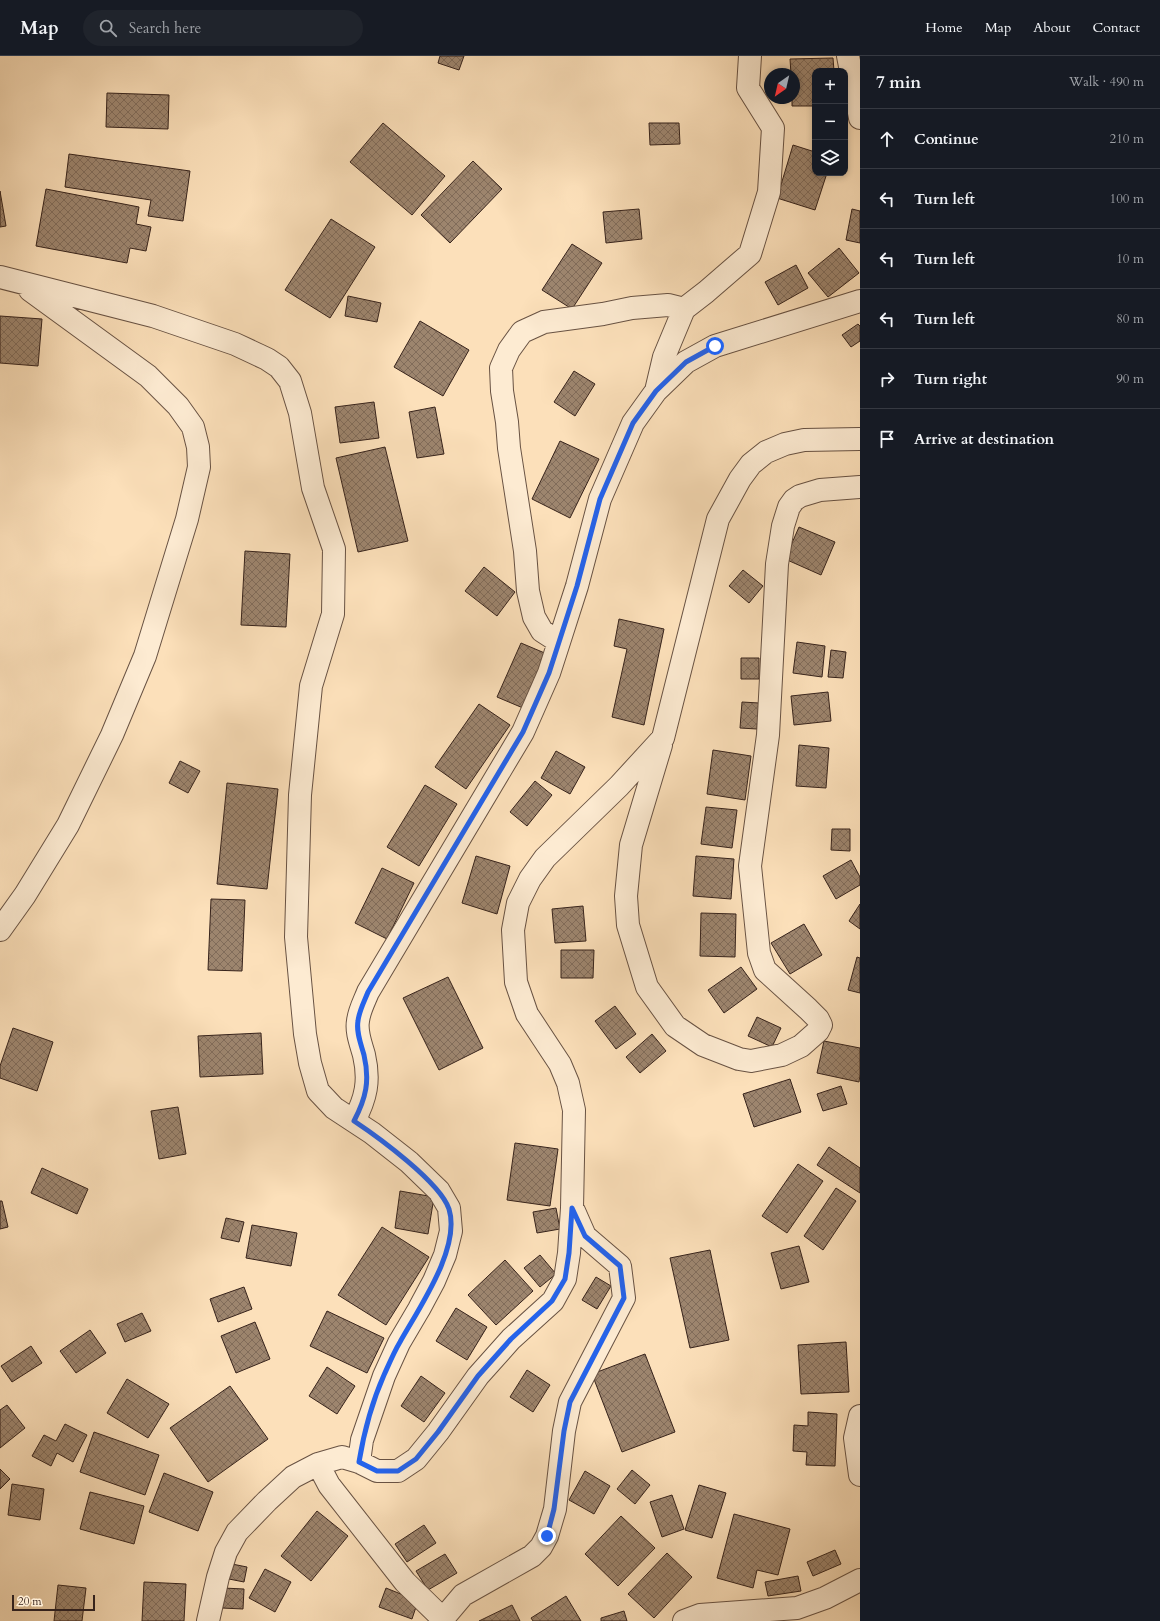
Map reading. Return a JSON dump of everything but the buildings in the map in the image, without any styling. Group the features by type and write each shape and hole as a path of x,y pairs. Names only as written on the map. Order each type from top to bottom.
{"street":[{"path":"656,391 664,357 684,309 750,254 769,192 773,128 748,88 750,56"},
{"path":"848,56 860,118"},
{"path":"0,277 153,316 235,344 279,367 290,381 300,413 314,488 334,549 333,614 312,686 300,795 296,937 305,1034 310,1063 318,1090 334,1108 372,1133 409,1162 439,1191 448,1208 451,1231 445,1255 434,1281 399,1343 384,1376 362,1440 359,1462"},
{"path":"0,930 25,895 68,825 115,728 145,656 187,519 199,467 198,447 193,427 178,406 148,376 21,283"},
{"path":"354,1121 363,1104 367,1084 365,1057 358,1023 361,1008 368,992 523,732 549,673 577,586 600,499 633,423 656,391 686,362 715,346 860,300"},
{"path":"559,642 542,631 534,617 528,591 502,391 501,368 509,350 522,332 544,322 603,314 632,308 668,305 684,309"},
{"path":"860,439 804,440 785,444 766,452 751,464 740,479 718,520 663,738 631,845 626,896 628,925 647,987 675,1026 703,1045 739,1060 751,1061 782,1055 801,1046 818,1031 821,1025 813,1014 765,970 759,953 750,866 768,735 778,556 783,526 789,507 794,500 800,496 820,490 860,487"},
{"path":"208,1621 218,1577 226,1552 237,1532 266,1501 293,1477 318,1464 342,1457 359,1462 377,1471 398,1471 416,1459 438,1432 478,1376 511,1339 552,1301 565,1279 569,1253 572,1208 574,1110 568,1083 560,1064 546,1040 527,1014 516,982 513,930 518,903 530,879 545,858 619,786 663,738"},
{"path":"318,1464 328,1485 405,1582 442,1620 463,1595 532,1556 542,1547 547,1536 554,1509 564,1431 570,1402 624,1298 620,1266 585,1236 572,1208"},
{"path":"860,1416 855,1438 860,1475"},
{"path":"684,1621 700,1615 797,1608 825,1598 860,1580"}],"route":[{"path":"547,1536 554,1509 564,1431 570,1402 624,1298 620,1266 585,1236 572,1208 569,1253 565,1279 552,1301 511,1339 478,1376 438,1432 416,1459 398,1471 377,1471 359,1462 362,1440 384,1376 399,1343 434,1281 445,1255 451,1231 448,1208 439,1191 409,1162 354,1121 363,1104 367,1084 365,1057 358,1023 361,1008 368,992 523,732 549,673 577,586 600,499 633,423 656,391 686,362 715,346"}]}
